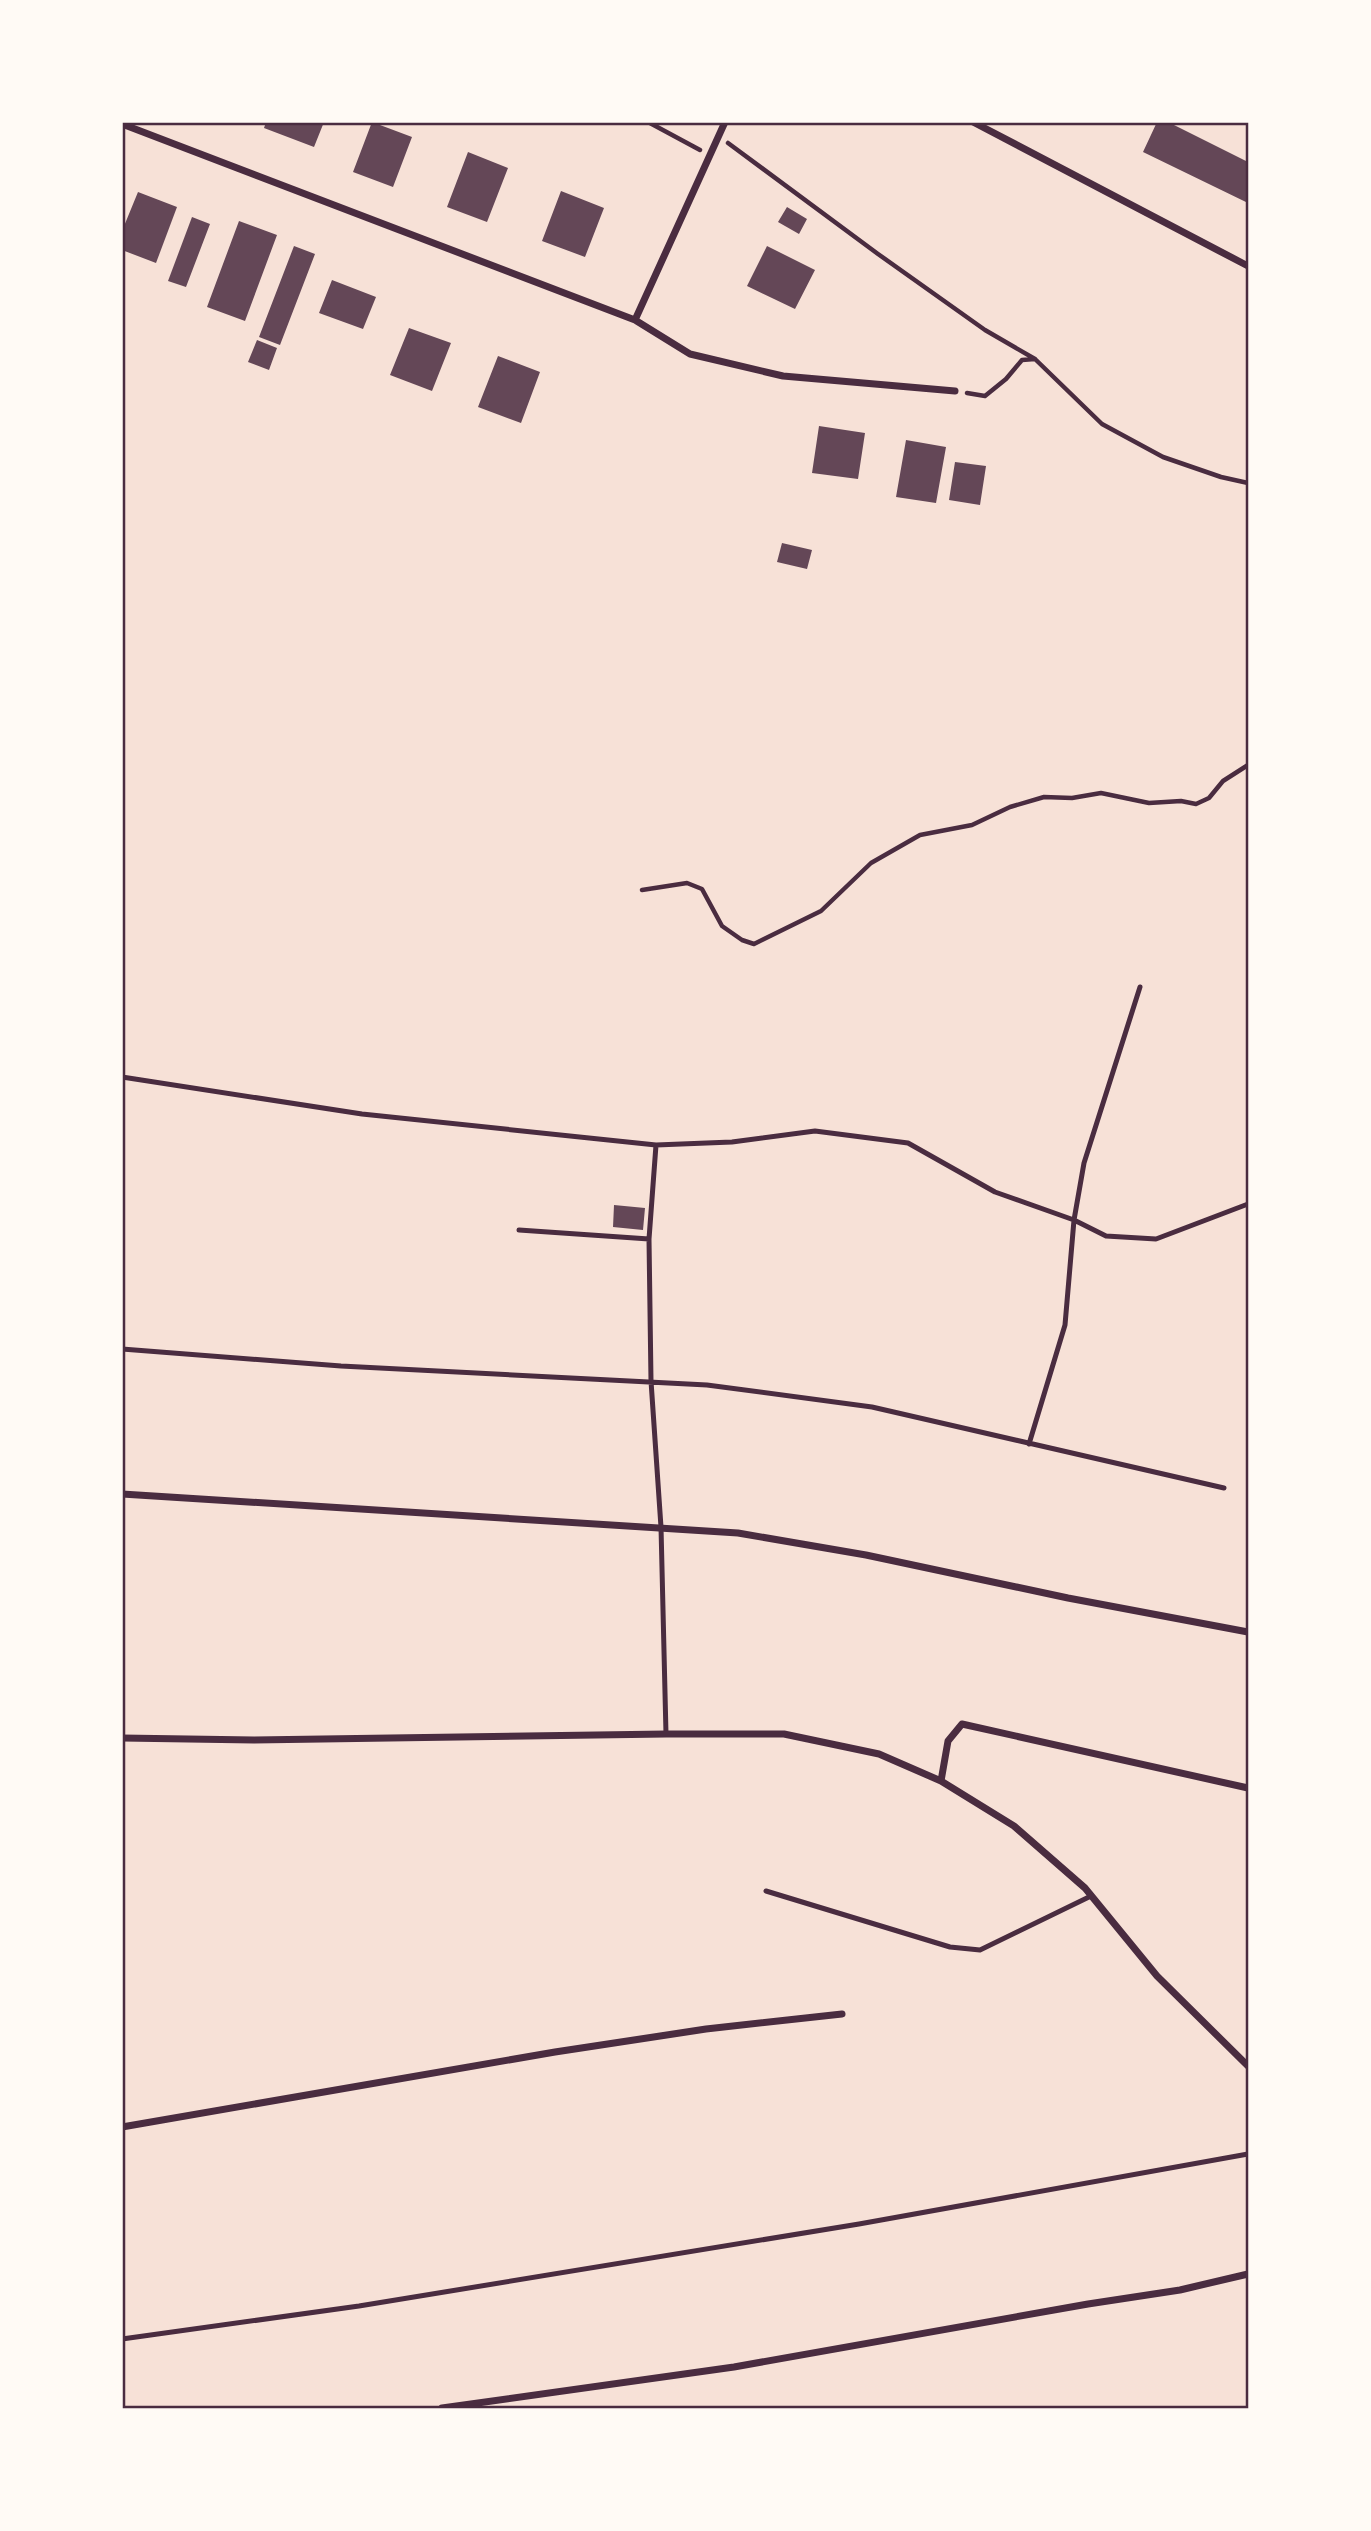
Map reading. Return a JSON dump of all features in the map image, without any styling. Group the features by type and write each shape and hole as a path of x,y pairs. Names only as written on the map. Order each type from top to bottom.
{"street":[{"path":"635,320 725,122"},
{"path":"973,122 1248,266"},
{"path":"122,124 635,320 690,354 783,376 955,391"},
{"path":"122,1493 737,1533 866,1555 1068,1598 1248,1632"},
{"path":"941,1781 948,1741 961,1724 1248,1788"},
{"path":"122,1738 254,1740 784,1734 878,1754 941,1781 1014,1826 1091,1896 1157,1976 1248,2066"},
{"path":"122,2127 555,2052 706,2029 842,2014"},
{"path":"442,2409 734,2367 1074,2306 1180,2290 1248,2274"}],"lane":[{"path":"1029,1444 1066,1325 1074,1220 1084,1163 1140,987"},
{"path":"122,1077 362,1114 656,1145 732,1142 815,1131 908,1143 995,1192 1074,1220 1106,1236 1156,1239 1248,1204"},
{"path":"656,1145 649,1239 652,1381 661,1527 666,1734"},
{"path":"519,1230 649,1239"},
{"path":"122,1349 341,1366 706,1385 872,1407 1224,1488"},
{"path":"766,1891 950,1947 980,1950 1091,1896"},
{"path":"122,2339 359,2306 859,2224 1248,2154"}],"path":[{"path":"648,122 710,155"},
{"path":"719,136 931,292 985,330 1035,359 1102,424 1163,457 1221,477 1248,483"},
{"path":"955,391 985,396 1006,379 1022,360 1035,359"},
{"path":"642,890 687,883 702,889 722,926 742,940 754,944 821,911 871,863 920,835 972,825 1010,807 1044,797 1072,798 1101,793 1149,803 1181,801 1196,804 1209,798 1223,781 1248,765"}],"building":[{"path":"266,122 324,122 314,147 264,128"},
{"path":"372,122 412,137 393,187 353,172"},
{"path":"1157,122 1168,122 1248,162 1248,203 1143,152"},
{"path":"468,152 508,168 487,222 447,207"},
{"path":"561,191 604,208 585,257 542,241"},
{"path":"138,192 177,207 156,263 122,250 122,231"},
{"path":"787,207 807,219 799,234 778,222"},
{"path":"192,217 210,224 186,287 168,281"},
{"path":"239,221 277,235 245,321 207,307"},
{"path":"294,246 315,254 280,345 259,337"},
{"path":"767,246 815,270 795,309 747,286"},
{"path":"332,280 376,297 363,329 319,313"},
{"path":"409,328 451,343 432,391 390,375"},
{"path":"257,340 277,348 269,370 248,362"},
{"path":"498,356 540,372 521,423 478,407"},
{"path":"819,426 865,433 858,479 812,473"},
{"path":"906,440 946,447 936,503 896,497"},
{"path":"955,462 986,466 980,505 949,500"},
{"path":"782,543 812,550 807,569 777,562"},
{"path":"614,1205 645,1208 643,1230 613,1227"}]}
